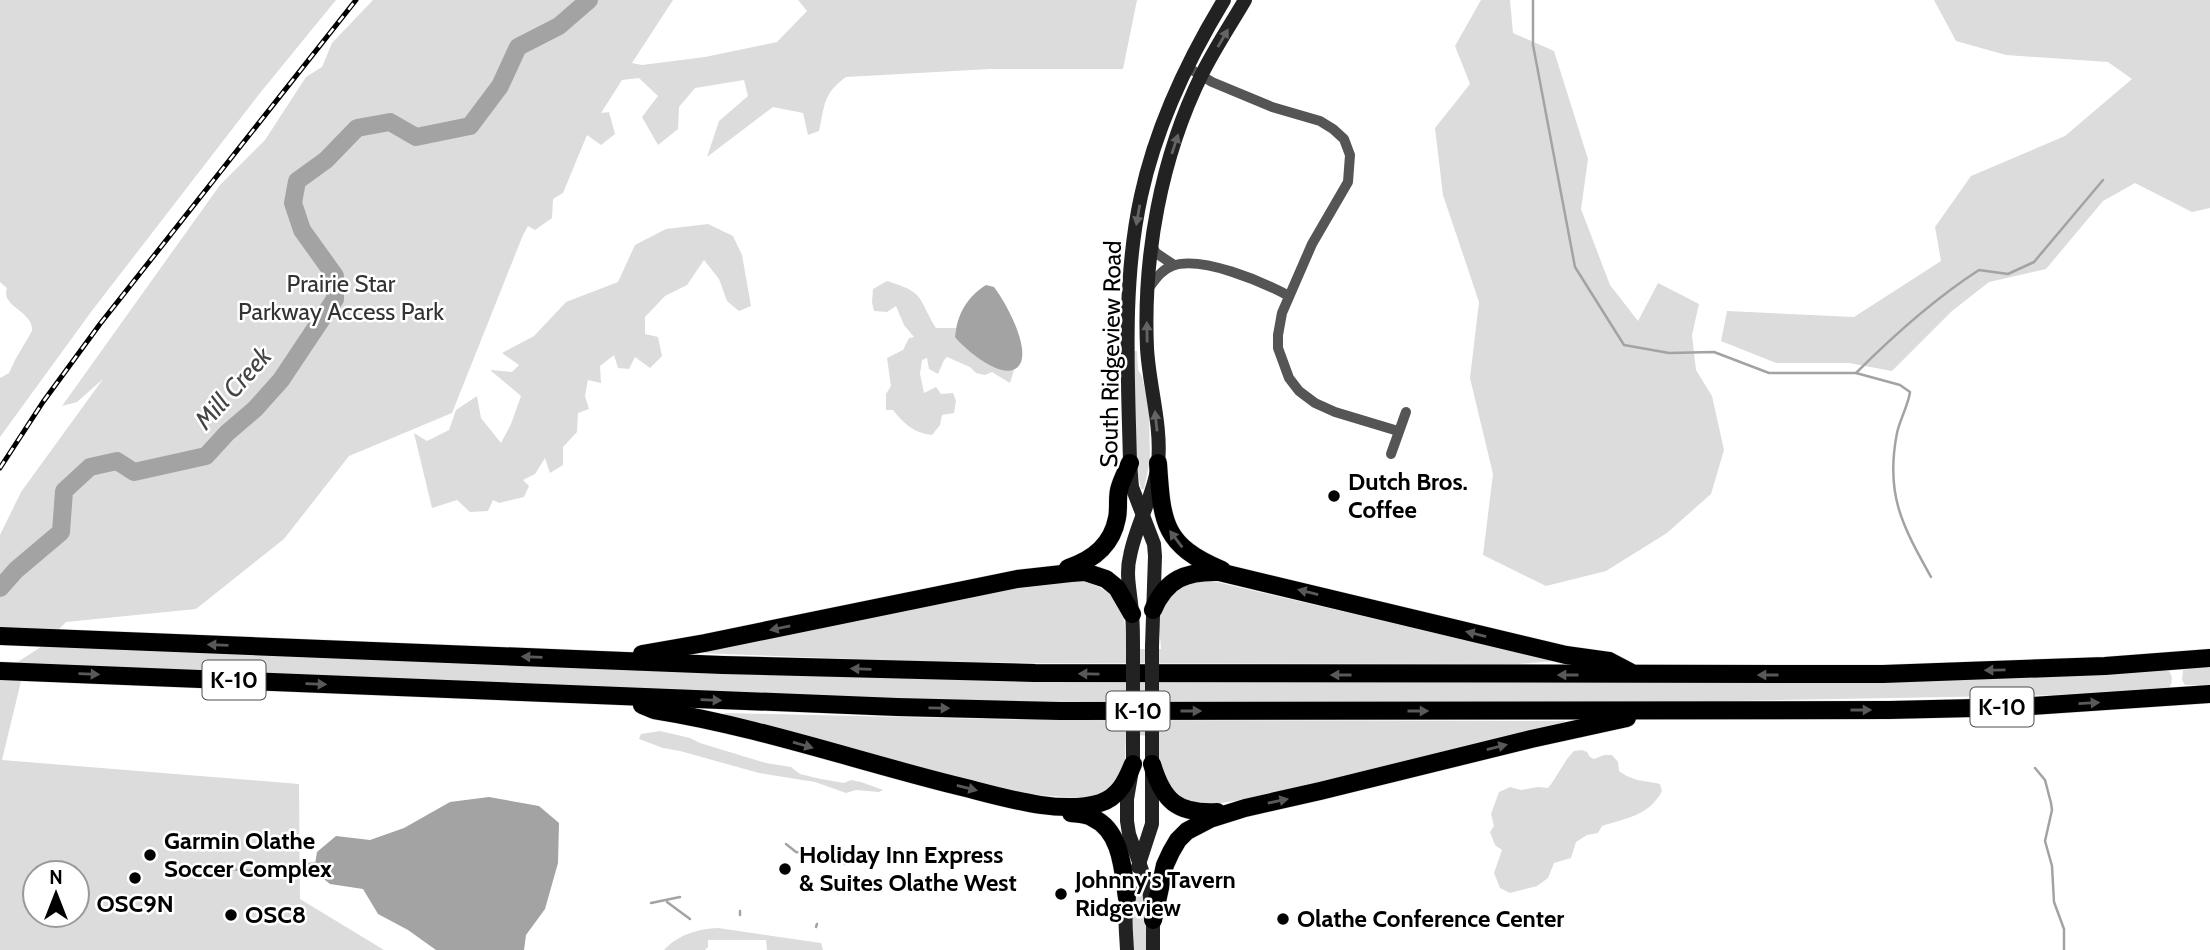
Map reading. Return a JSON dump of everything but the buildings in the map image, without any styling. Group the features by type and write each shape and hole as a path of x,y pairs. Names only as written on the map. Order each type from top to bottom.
{"highway":[{"path":"600,660 705,643 1084,563 1106,545 1117,519 1119,489 1130,463"},
{"path":"1158,463 1162,513 1172,536 1185,550 1201,560 1242,576"},
{"path":"1017,579 1085,572 1095,575 1117,588 1132,614"},
{"path":"1153,610 1159,597 1174,581 1192,573 1219,572 1566,655 1609,661 1636,675"},
{"name":"K-10","path":"0,636 600,660 1021,673 1883,674 2105,666 2210,658"},
{"name":"K-10","path":"0,671 619,697 1060,711 1946,709 2096,703 2210,694"},
{"path":"619,697 654,709 734,726 889,769 1094,818 1109,831 1116,844 1128,898"},
{"path":"1153,920 1165,864 1178,839 1196,825 1245,808 1565,730 1658,711"},
{"path":"1058,808 1089,806 1111,798 1124,785 1133,764"},
{"path":"1152,764 1160,789 1181,808 1196,813 1245,808"}],"main road":[{"name":"South Ridgeview Road","path":"1127,950 1125,920 1128,898 1152,824 1155,556 1154,544 1132,487 1130,463 1129,304 1132,254 1147,172 1164,119 1187,67 1224,0"},
{"name":"South Ridgeview Road","path":"1153,950 1149,890 1127,821 1127,799 1133,764 1133,646 1129,556 1153,487 1158,463 1157,426 1147,349 1149,270 1159,204 1170,159 1201,76 1245,0"},
{"path":"1132,254 1149,270"}],"street":[{"path":"1187,67 1201,76 1272,107 1327,124 1339,134 1347,146 1351,165 1348,182 1322,226 1289,296 1279,324 1279,348 1285,371 1298,391 1315,403 1398,431"},
{"path":"1152,246 1156,253 1174,265 1228,270 1289,296"},
{"path":"1148,290 1161,273 1174,265"},
{"path":"1391,453 1406,412"}],"green space":[{"path":"0,0 336,0 260,93 91,312 0,437 0,378 9,373 32,331 28,319 8,300 7,288 0,282"},
{"name":"Prairie Star Parkway Access Park","path":"373,0 673,0 632,63 642,65 705,57 777,42 807,11 798,0 1137,0 1123,69 990,69 846,77 829,94 819,131 808,135 803,113 773,107 707,157 719,121 748,96 744,80 695,88 679,107 678,129 658,145 642,117 658,96 639,78 622,80 601,113 609,112 615,134 601,145 587,135 563,193 553,199 552,218 535,230 528,226 452,413 349,456 284,539 196,609 66,622 51,637 0,635 0,535 21,492 103,379 77,402 62,406 220,185 265,140 306,77 322,67 332,43"},
{"path":"1481,0 1510,0 1513,33 1554,51 1588,159 1581,209 1610,285 1638,321 1658,283 1699,304 1692,335 1696,370 1712,396 1724,450 1711,494 1667,533 1606,571 1546,586 1483,555 1493,474 1470,378 1479,302 1443,195 1435,128 1470,84 1455,46"},
{"path":"1934,0 2210,0 2210,208 2192,212 2135,183 2103,201 2046,269 1989,282 1952,311 1892,371 1849,363 1776,363 1721,341 1727,311 1854,317 1941,261 1935,227 1971,176 2065,136 2132,79 2108,62 2006,55 1956,41"},
{"path":"708,224 733,236 742,255 751,306 739,311 727,301 719,279 704,260 687,285 665,296 645,317 645,334 658,337 662,356 650,368 635,357 629,369 618,368 614,355 600,366 601,383 588,380 585,396 589,409 578,413 577,432 563,447 563,465 550,473 545,458 535,474 523,480 529,486 524,497 499,503 493,500 488,511 470,512 457,500 432,508 414,433 427,441 449,430 456,410 477,396 481,418 501,443 521,396 490,370 512,372 519,365 502,353 534,336 566,302 618,282 635,245 666,229"},
{"path":"887,281 915,293 936,328 956,328 955,337 1003,370 1014,370 1010,383 992,372 985,375 976,373 970,367 947,357 938,374 929,369 927,358 922,360 920,374 924,393 936,387 941,394 953,393 956,401 954,413 942,415 940,425 932,435 915,430 905,424 893,410 886,410 886,394 891,386 887,358 903,350 909,338 914,337 904,325 896,306 887,312 874,311 873,289"},
{"path":"1134,351 1137,351 1138,370 1142,376 1149,410 1150,460 1144,489 1141,489 1136,464"},
{"path":"1079,579 1104,590 1118,603 1124,622 1126,649 1161,649 1159,620 1165,603 1183,587 1208,580 1556,661 1518,664 1040,663 698,653 697,648 1015,585"},
{"path":"44,645 664,671 1036,681 1460,681 2167,670 2172,678 2169,688 2055,695 1620,703 961,701 16,663"},
{"path":"2210,665 2210,685 2185,685 2182,680 2183,670"},
{"name":"Garmin Olathe Soccer Complex","path":"0,673 23,673 2,760 299,784 300,899 384,950 0,950"},
{"path":"720,715 1026,720 1565,721 1566,725 1302,789 1205,806 1184,800 1167,783 1159,761 1159,736 1126,735 1125,762 1118,781 1102,795 1082,798 1035,795 845,753"},
{"path":"660,731 766,763 791,767 800,774 844,783 851,780 883,790 856,790 846,793 815,782 759,773 663,748 639,739 641,734"},
{"path":"1582,750 1594,759 1612,755 1618,762 1619,771 1624,775 1660,784 1662,791 1644,811 1602,826 1598,833 1587,835 1576,842 1571,858 1554,863 1548,878 1537,886 1510,893 1500,888 1494,873 1502,850 1495,845 1490,832 1494,826 1491,814 1499,792 1510,787 1521,790 1548,788 1570,755 1574,751"},
{"path":"1137,892 1142,893 1146,916 1146,950 1134,950 1132,919"},
{"path":"718,928 821,943 823,950 767,950 766,940 708,940 705,950 664,950 689,933"}],"shaded area":[{"path":"986,285 994,287 999,293 1018,334 1022,354 1021,362 1015,369 1007,371 987,364 955,337 964,307 973,295"},
{"path":"489,797 539,806 559,823 558,863 545,909 526,935 524,950 436,950 408,930 378,914 363,889 330,884 314,871 317,852 336,836 370,840 404,828 450,802"}],"waterway":[{"name":"Mill Creek","path":"0,588 16,570 61,532 64,491 90,467 117,461 134,472 206,456 281,380 335,299 335,276 302,230 293,203 297,181 326,160 357,128 390,122 416,137 470,126 500,86 518,47 559,26 589,0"},
{"path":"1533,0 1533,45 1575,267 1624,345 1669,353 1714,352 1769,373 1856,373 1900,385 1910,392 1897,433 1893,474 1895,492 1904,525 1931,577"},
{"path":"1856,373 1915,318 1979,270 2008,274 2034,262 2103,180"},
{"path":"2035,768 2045,780 2051,803 2045,841 2052,866 2054,902 2064,929 2064,950"},
{"path":"786,844 796,852 841,858 845,864"},
{"path":"219,868 265,872 315,863"},
{"path":"651,903 680,897"},
{"path":"667,902 690,919"}],"railway":[{"path":"0,468 43,402 100,324 356,0"}],"place":[{"name":"Dutch Bros. Coffee","path":"1334,496"},
{"name":"Garmin Olathe Soccer Complex","path":"150,855"},
{"name":"Holiday Inn Express & Suites Olathe West","path":"785,869"},
{"name":"OSC9N","path":"135,878"},
{"name":"Johnny's Tavern Ridgeview","path":"1061,894"},
{"name":"OSC8","path":"231,915"},
{"name":"Olathe Conference Center","path":"1283,919"}]}
